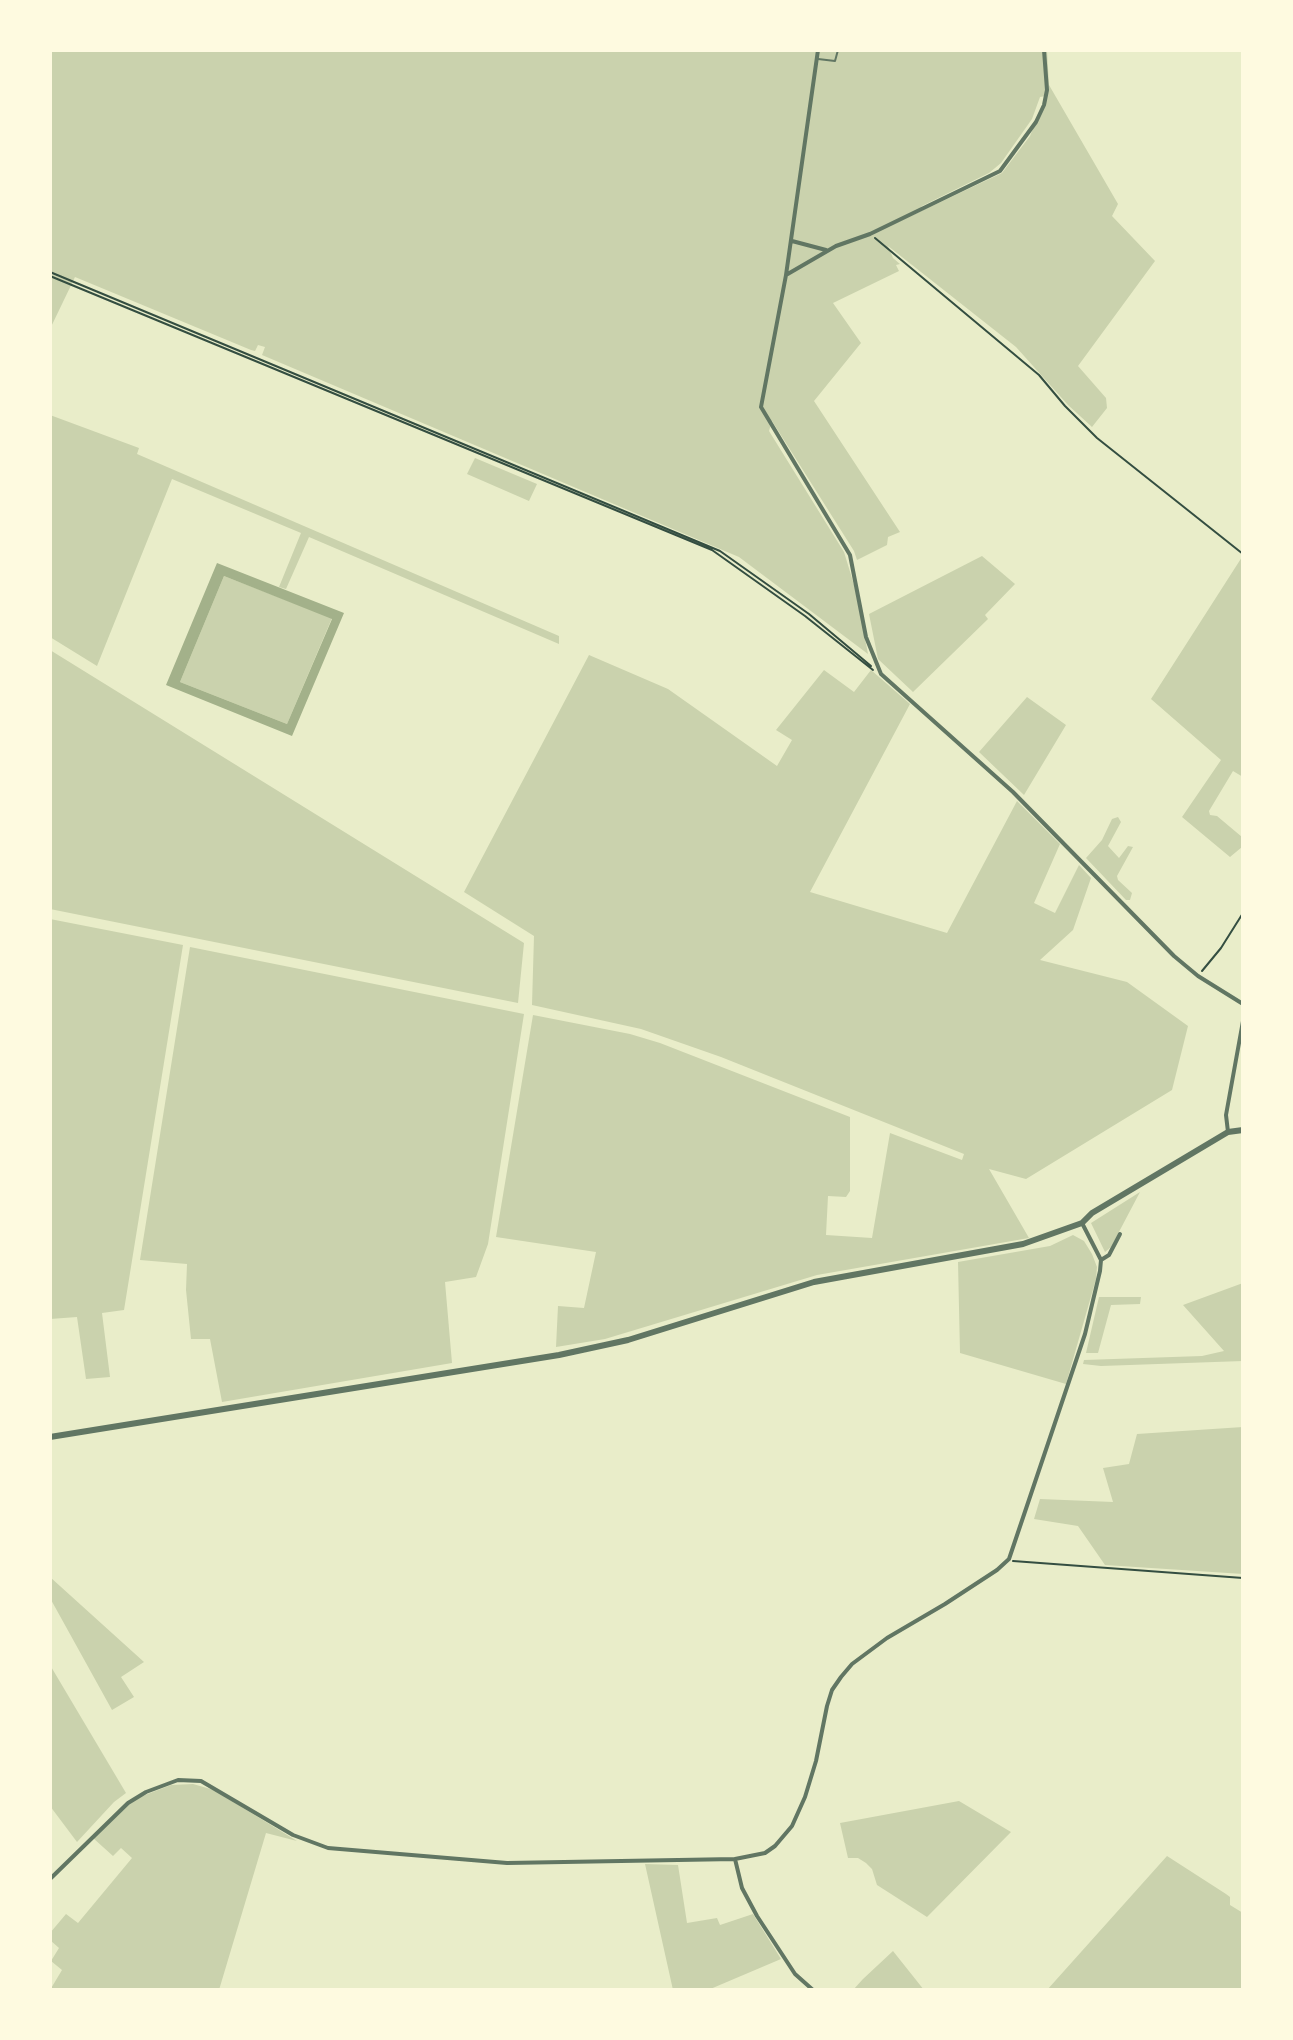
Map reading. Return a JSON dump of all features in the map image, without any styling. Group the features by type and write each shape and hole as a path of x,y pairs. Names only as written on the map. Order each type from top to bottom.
{"street":[{"path":"818,50 786,275 761,407 850,555 866,637 881,674 1013,792 1174,956 1198,976 1243,1004"},
{"path":"786,275 828,250 870,234 1000,171 1036,122 1044,105 1047,90 1044,50"},
{"path":"791,241 828,250"},
{"path":"1228,1132 1226,1115 1243,1021"},
{"path":"50,1437 591,1349 814,1282 1023,1244 1082,1223 1092,1213 1228,1132 1243,1130"},
{"path":"50,1879 128,1803 146,1792 178,1780 201,1781 293,1835 328,1848 507,1863 735,1859 765,1853 785,1837 792,1826 816,1761 832,1690 852,1664 887,1638 997,1570 1009,1559 1085,1334 1101,1260 1082,1223"},
{"path":"1101,1260 1109,1255 1120,1234"},
{"path":"735,1859 742,1888 757,1916 795,1974 813,1990"}],"lane":[{"path":"816,59 835,61 838,50"}],"path":[{"path":"870,234 1039,375 1097,438 1243,554"},
{"path":"50,274 712,547 809,614 881,674"},
{"path":"1198,976 1221,948 1243,913"},
{"path":"1009,1559 1018,1563 1243,1578"}],"shaded area":[{"path":"50,50 1047,50 1049,85 1118,204 1112,216 1155,261 1078,366 1106,398 1107,408 1092,427 1016,347 888,246 893,258 900,264 896,265 899,271 833,303 861,343 814,401 900,532 888,537 887,545 857,560 772,421 769,431 844,552 855,588 868,654 739,557 262,355 265,347 258,345 255,351 251,350 75,277 50,329","holes":["1046,96 1030,136 1002,173 896,223 922,206 989,173 1001,163 1032,119 1040,97"]},
{"path":"50,415 139,448 137,454 559,636 559,644 309,537 286,589 279,587 301,533 172,479 97,666 50,637"},
{"path":"475,458 537,484 529,501 467,474"},
{"path":"982,556 1015,584 985,615 988,619 913,692 878,659 869,614"},
{"path":"1242,557 1243,777 1233,771 1209,811 1210,815 1217,816 1242,837 1242,847 1230,857 1182,817 1221,760 1151,699"},
{"path":"217,563 344,613 292,736 166,685","holes":["224,576 332,619 287,724 180,682"]},
{"path":"224,576 332,618 287,724 180,682"},
{"path":"50,650 524,943 518,1003 50,909"},
{"path":"589,655 668,689 777,766 792,740 776,730 824,670 854,692 871,670 910,704 810,892 947,933 1017,801 1060,844 1034,903 1055,913 1079,865 1091,878 1073,930 1040,960 1127,982 1188,1026 1172,1090 1026,1179 989,1169 1029,1238 817,1275 605,1339 556,1347 558,1306 584,1308 596,1252 496,1237 533,1015 660,1043 850,1117 850,1191 846,1197 828,1196 826,1235 872,1238 890,1133 962,1160 964,1154 721,1057 641,1029 532,1005 534,936 464,892"},
{"path":"1027,697 1066,725 1024,795 979,752"},
{"path":"1118,817 1121,822 1108,846 1119,858 1128,846 1133,847 1117,876 1132,893 1130,900 1126,900 1086,858 1102,840 1112,819"},
{"path":"50,919 183,945 124,1310 102,1313 110,1377 86,1379 77,1317 50,1319"},
{"path":"190,947 524,1014 488,1244 476,1277 445,1282 452,1363 222,1402 210,1339 191,1339 187,1264 140,1260"},
{"path":"1140,1192 1111,1247 1105,1252 1091,1223"},
{"path":"1073,1235 1084,1241 1097,1267 1066,1384 960,1353 958,1262 1050,1246"},
{"path":"1243,1283 1243,1361 1083,1364 1084,1360 1202,1356 1224,1351 1183,1305"},
{"path":"1099,1297 1141,1297 1140,1304 1111,1305 1098,1353 1086,1353"},
{"path":"1243,1427 1243,1574 1105,1565 1078,1526 1034,1519 1040,1499 1113,1502 1103,1468 1129,1464 1137,1434"},
{"path":"50,1577 144,1662 121,1677 134,1697 112,1710 50,1598"},
{"path":"50,1665 126,1793 77,1842 50,1806"},
{"path":"193,1784 214,1790 297,1841 266,1833 219,1990 50,1990 62,1970 51,1961 59,1948 50,1940 50,1933 66,1914 78,1923 132,1858 121,1848 113,1856 93,1838 121,1809 140,1797 171,1785"},
{"path":"959,1801 1011,1832 927,1917 877,1885 872,1869 866,1863 858,1858 848,1858 840,1823"},
{"path":"1167,1856 1230,1897 1230,1905 1243,1913 1243,1990 1047,1990"},
{"path":"645,1864 678,1865 687,1923 717,1918 720,1925 753,1914 781,1959 708,1990 673,1990"},
{"path":"893,1951 924,1990 853,1990 863,1979"}]}
